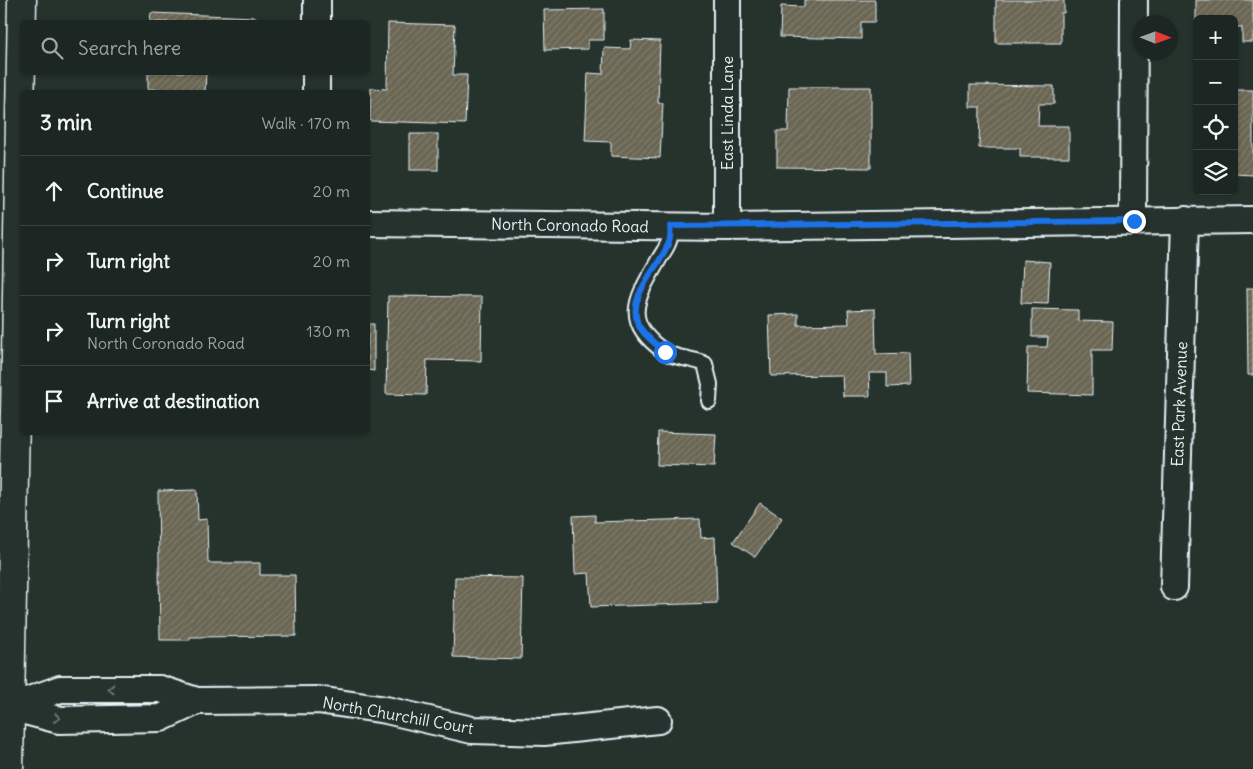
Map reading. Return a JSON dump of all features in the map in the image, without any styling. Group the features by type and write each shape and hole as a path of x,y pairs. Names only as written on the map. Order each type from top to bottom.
{"main road":[{"path":"22,0 22,20"},
{"path":"22,75 22,90"},
{"path":"9,769 20,264"}],"street":[{"path":"317,0 317,20"},
{"name":"East Linda Lane","path":"727,0 727,226"},
{"path":"1134,0 1134,221"},
{"path":"316,75 316,90"},
{"name":"East Park Avenue","path":"1174,587 1185,220"},
{"name":"North Coronado Road","path":"370,222 727,226 1253,220"},
{"name":"North Churchill Court","path":"10,707 60,689 160,689 198,701 318,700 386,710 472,730 544,732 658,720"}],"lane":[{"path":"671,226 669,242 645,282 636,304 638,324 646,335 665,352 706,364 710,384 709,401"}],"building":[{"path":"804,0 875,0 875,22 861,22 861,39 780,37 781,6 804,7"},
{"path":"996,0 1064,0 1064,13 1061,13 1061,43 996,43"},
{"path":"1196,0 1253,0 1253,42 1242,42 1242,27 1238,27 1238,15 1196,15"},
{"path":"604,9 604,40 588,40 588,49 545,50 544,10"},
{"path":"151,13 256,17 256,20 150,20"},
{"path":"388,23 455,25 453,75 467,75 465,124 370,121 371,88 387,89"},
{"path":"631,40 660,41 658,103 663,103 660,158 611,156 611,142 585,141 588,73 603,74 604,48 630,49"},
{"path":"148,75 206,75 205,90 148,89"},
{"path":"970,85 1054,86 1054,104 1039,104 1038,126 1069,126 1069,157 1020,157 1020,148 979,148 980,107 970,107"},
{"path":"789,87 871,87 871,168 777,167 777,131 788,131"},
{"path":"1238,90 1253,90 1253,175 1238,174"},
{"path":"410,134 438,134 438,170 410,170"},
{"path":"1023,260 1050,262 1048,304 1021,303"},
{"path":"1247,288 1253,288 1253,375 1248,375"},
{"path":"388,296 482,297 481,361 427,360 426,395 386,394"},
{"path":"875,309 876,354 908,353 909,386 887,387 887,373 869,373 870,396 843,396 842,375 771,376 769,315 798,314 798,325 849,324 848,310"},
{"path":"1032,309 1078,310 1078,321 1113,322 1112,350 1092,350 1092,395 1027,393 1028,347 1047,347 1048,337 1032,337"},
{"path":"370,324 374,324 374,371 370,370"},
{"path":"658,432 716,434 714,467 657,465"},
{"path":"197,490 198,520 207,519 208,563 260,563 260,575 295,575 296,636 190,637 190,640 160,640 158,491"},
{"path":"760,503 782,518 755,557 733,542"},
{"path":"595,515 595,522 700,519 701,538 715,537 717,603 591,607 589,573 575,574 573,516"},
{"path":"455,577 523,578 521,659 453,657"}],"route":[{"path":"665,352 646,335 638,324 636,304 645,282 669,242 671,226 1134,221"}]}
